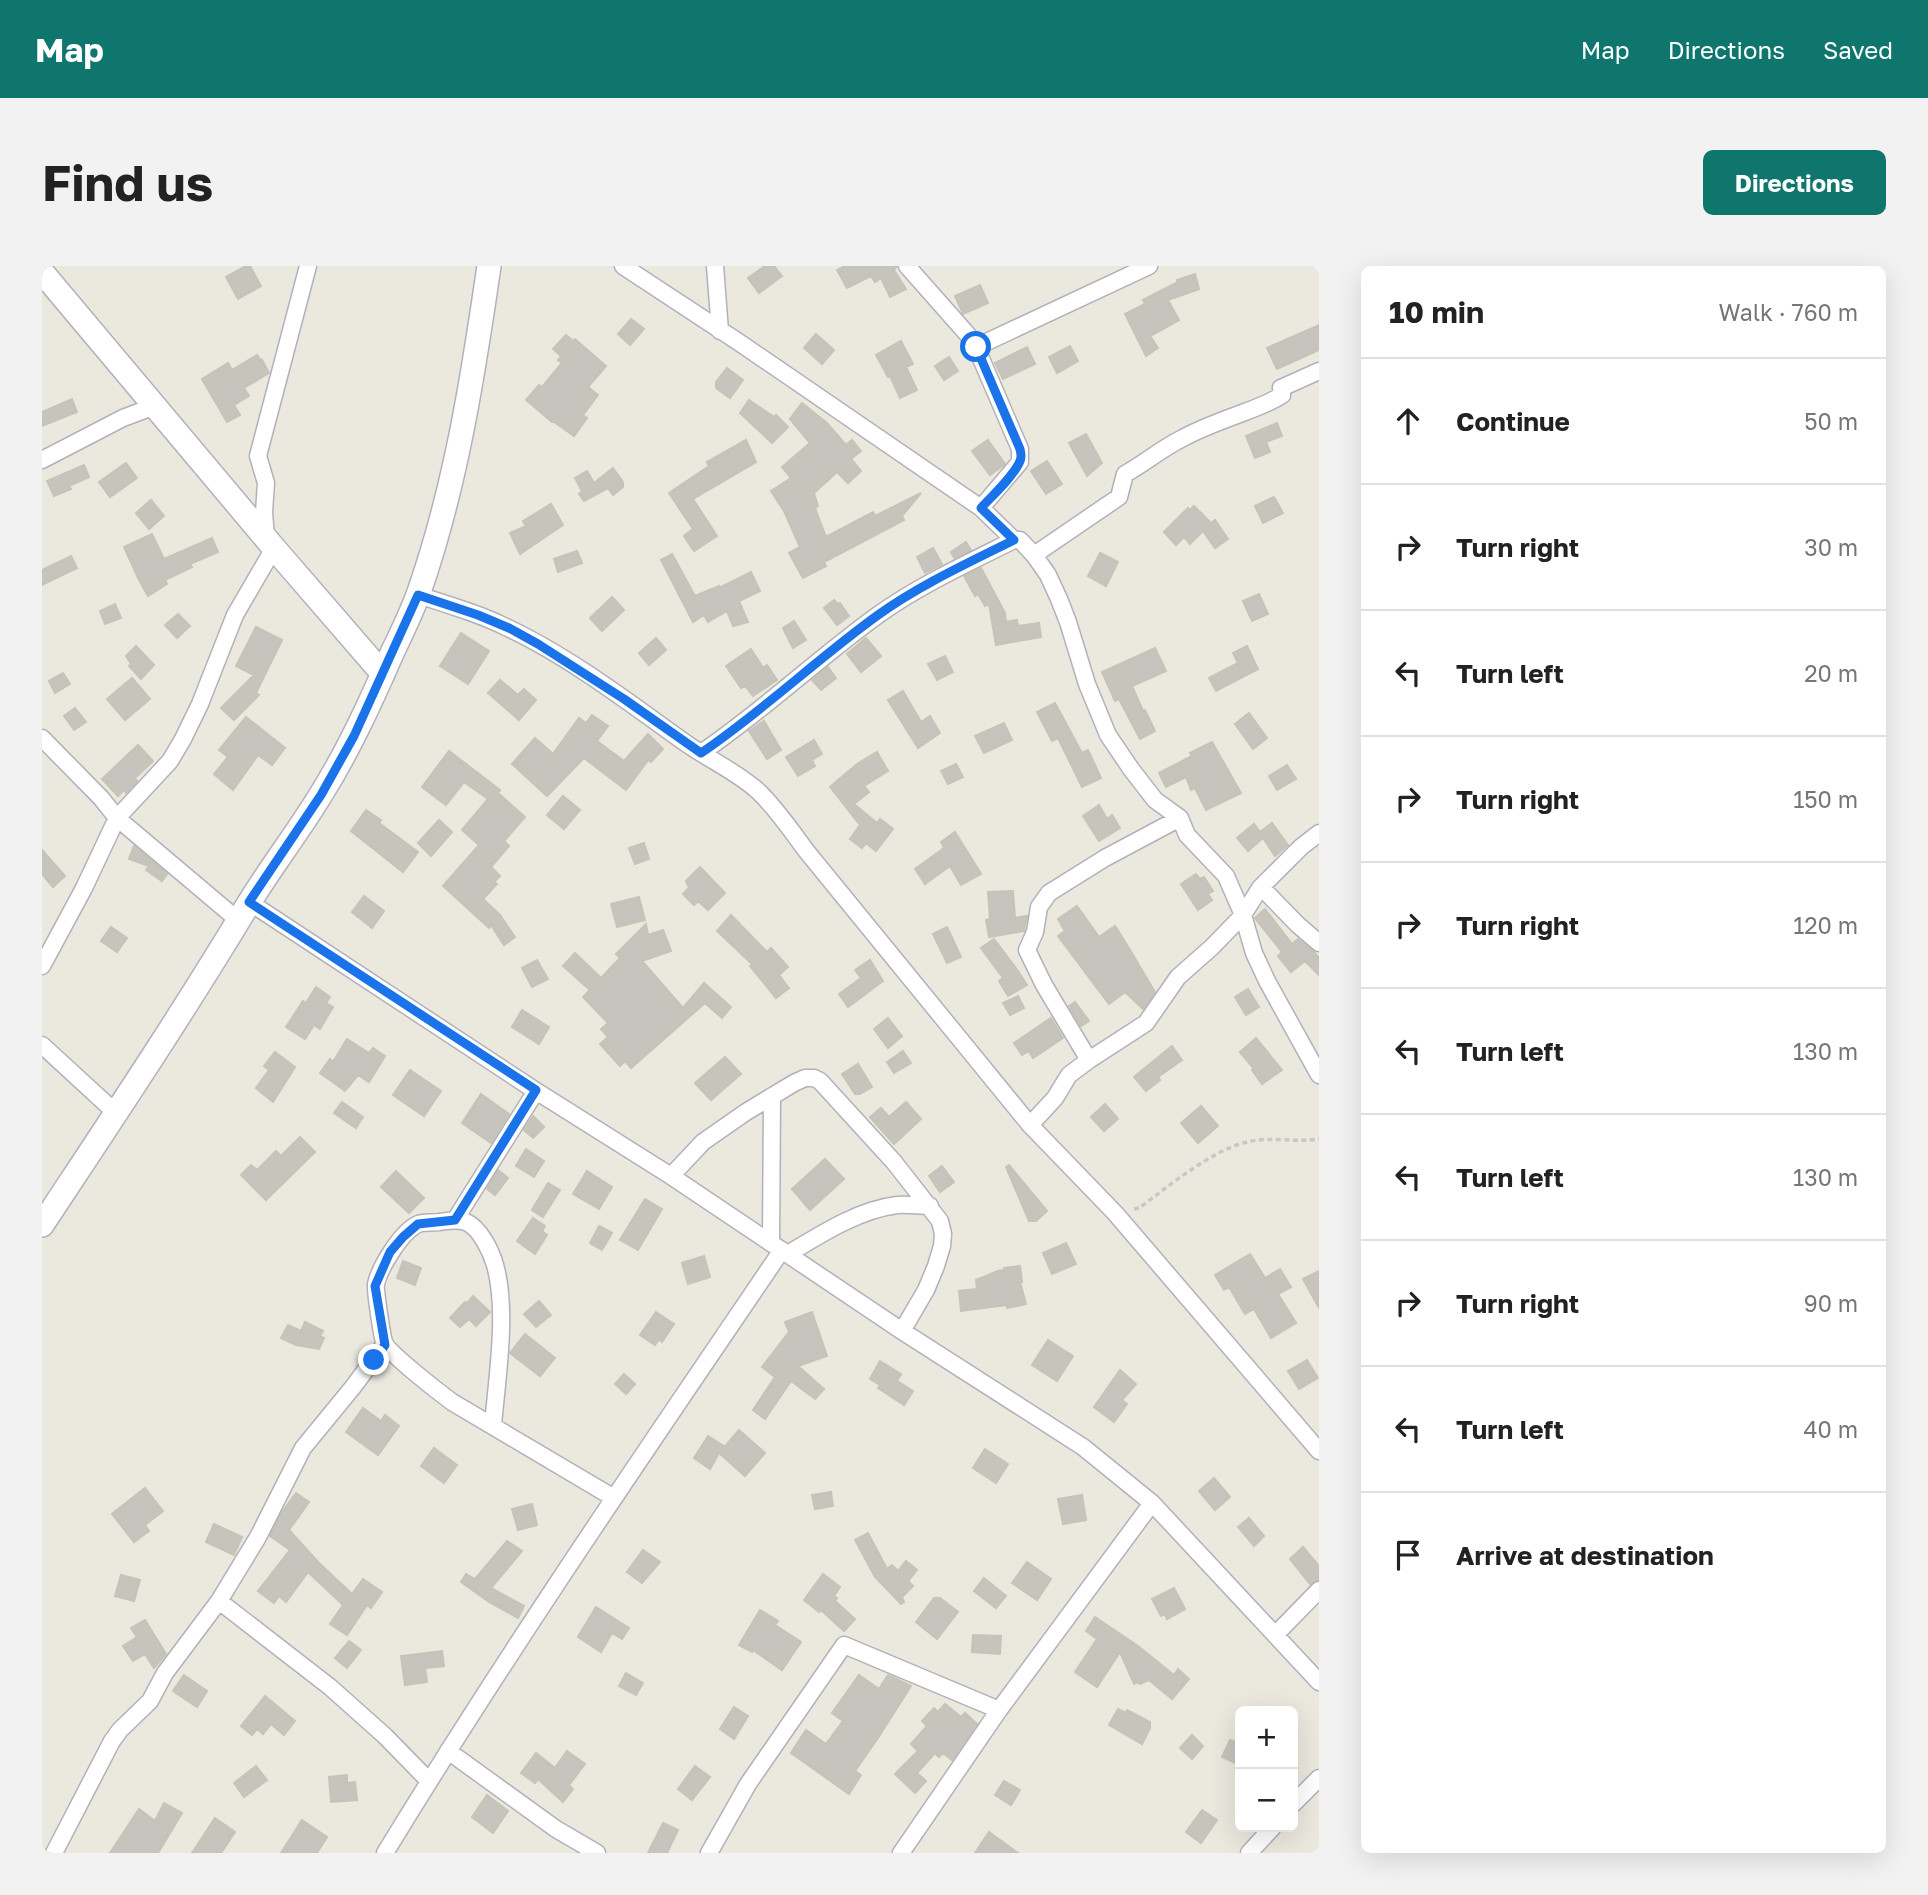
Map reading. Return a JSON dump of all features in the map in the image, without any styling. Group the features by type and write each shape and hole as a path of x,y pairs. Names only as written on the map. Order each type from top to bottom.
{"street":[{"path":"42,966 84,888 117,818 170,761 183,739 200,704 235,615 270,543 264,512 266,483 258,456 308,266"},
{"path":"42,1226 321,795 354,736 383,674 418,595 453,477 473,376 489,266"},
{"path":"622,266 740,343 981,508 1014,540"},
{"path":"715,266 720,331"},
{"path":"907,266 976,347 1020,449 1020,462 981,508"},
{"path":"976,347 1149,266"},
{"path":"42,272 383,674"},
{"path":"1034,555 1119,497 1125,474 1157,453 1215,423 1271,402 1282,395 1281,388 1319,371"},
{"path":"42,460 123,418 155,406"},
{"path":"701,753 739,727 881,613 937,579 1014,540 1020,540 1048,575 1059,599 1087,684 1108,735 1155,800 1180,818 1187,835 1226,876 1267,981 1319,1075"},
{"path":"418,595 478,615 538,644 744,779 774,808 1030,1125 1115,1213 1319,1451"},
{"path":"42,738 117,818 244,911 671,1176 902,1331 1083,1447 1152,1503 1319,1682"},
{"path":"1089,1060 1044,985 1027,950 1035,932 1039,906 1049,893 1105,858 1180,818"},
{"path":"1030,1125 1055,1098 1069,1075 1146,1023 1178,977 1243,915 1260,888 1319,833"},
{"path":"1260,888 1319,943"},
{"path":"42,1045 116,1113"},
{"path":"671,1176 703,1142 772,1096 804,1079 814,1078 820,1082 894,1162 940,1221 942,1246 936,1266 926,1290 902,1331"},
{"path":"455,1220 536,1090"},
{"path":"772,1096 780,1249"},
{"path":"385,1853 429,1780 780,1249 870,1211 900,1205 930,1206"},
{"path":"493,1425 500,1291 495,1265 479,1234 466,1222 455,1220 418,1224 390,1252 375,1286 385,1345 452,1402 614,1498"},
{"path":"42,1847 52,1853 113,1741 150,1701 165,1673 219,1601 258,1538 303,1448 385,1345"},
{"path":"901,1853 999,1710 1152,1503"},
{"path":"1276,1634 1319,1590"},
{"path":"219,1601 330,1687 429,1780"},
{"path":"709,1853 748,1784 844,1645 999,1710"},
{"path":"449,1751 556,1829 597,1853"},
{"path":"1298,1799 1319,1778"},
{"path":"1250,1853 1269,1832"}],"path":[{"path":"1115,1213 1139,1208 1196,1167 1249,1141 1319,1139"}],"building":[{"path":"250,266 261,286 238,299 226,277"},
{"path":"765,266 774,266 782,276 759,293 748,278"},
{"path":"845,266 897,266 894,270 906,289 890,297 881,278 875,282 871,276 847,288 837,270"},
{"path":"1195,274 1199,289 1168,300 1179,320 1150,336 1158,348 1146,356 1125,314 1145,304 1143,300 1178,282 1177,280"},
{"path":"980,285 988,303 963,314 955,296"},
{"path":"631,319 644,329 630,345 618,334"},
{"path":"1319,325 1319,350 1277,369 1267,348"},
{"path":"816,334 834,350 822,364 804,348"},
{"path":"566,335 573,341 575,339 606,366 588,387 598,395 583,415 587,418 574,436 526,400 539,385 542,387 562,363 558,360 561,356 553,349"},
{"path":"901,341 913,364 906,367 917,390 900,398 876,355"},
{"path":"1070,346 1078,361 1057,373 1049,357"},
{"path":"1027,347 1035,364 1003,379 995,363"},
{"path":"257,355 269,373 244,388 249,396 234,405 240,415 227,422 202,379 228,363 232,370"},
{"path":"949,357 958,371 944,380 935,366"},
{"path":"727,368 743,380 730,398 716,388 716,382"},
{"path":"72,399 77,412 42,426 42,412"},
{"path":"749,400 774,417 776,415 788,427 772,443 740,413"},
{"path":"802,403 827,423 846,445 852,440 861,451 851,459 861,471 848,483 837,472 814,493 818,506 815,508 826,537 873,512 875,516 921,493 902,516 904,520 824,562 826,566 803,578 789,553 800,547 784,511 771,491 791,478 782,467 810,443 790,419"},
{"path":"1277,423 1282,436 1266,442 1270,452 1255,458 1246,436"},
{"path":"1086,434 1102,463 1087,476 1069,443"},
{"path":"746,440 756,462 693,499 717,536 694,551 684,536 693,529 669,493 709,466 707,462"},
{"path":"988,440 1005,464 990,475 972,451"},
{"path":"1047,461 1062,484 1046,494 1031,471"},
{"path":"126,463 137,478 110,497 99,482"},
{"path":"84,465 89,477 54,496 47,481"},
{"path":"613,468 623,482 623,487 613,495 608,488 584,501 579,494 582,491 575,478 587,471 594,483"},
{"path":"1274,497 1283,513 1263,523 1255,506"},
{"path":"151,500 164,516 149,529 136,513"},
{"path":"551,504 563,525 520,554 510,533 526,526 523,521"},
{"path":"1194,506 1211,523 1215,520 1228,539 1215,548 1203,531 1190,544 1184,537 1176,545 1164,532 1188,508 1190,510"},
{"path":"152,534 164,559 212,538 218,552 190,564 192,567 165,580 167,584 148,596 124,547"},
{"path":"966,542 971,550 954,558 951,552"},
{"path":"933,548 942,564 925,573 917,557"},
{"path":"577,551 582,563 558,572 554,559"},
{"path":"1100,553 1118,562 1106,586 1088,576"},
{"path":"672,554 695,596 719,588 751,572 760,591 739,601 748,622 733,626 727,611 708,622 704,615 693,622 661,560"},
{"path":"71,556 77,568 42,585 42,570"},
{"path":"981,568 1005,613 1006,622 1017,620 1018,626 1039,623 1041,637 996,645 989,604 985,606 978,594 975,596 964,576"},
{"path":"1259,594 1268,614 1252,621 1243,601"},
{"path":"612,597 624,610 602,631 590,618"},
{"path":"834,600 840,603 849,616 837,625 824,608"},
{"path":"115,604 121,618 105,624 100,611"},
{"path":"178,614 190,626 177,638 165,625"},
{"path":"794,621 806,640 793,648 783,628"},
{"path":"256,627 282,640 256,693 259,695 234,720 221,708 254,675 236,666"},
{"path":"461,633 489,651 468,684 440,666"},
{"path":"656,638 666,650 649,665 639,653"},
{"path":"866,638 881,656 861,672 847,654"},
{"path":"136,646 154,665 141,679 129,666 131,664 126,656"},
{"path":"1247,646 1258,669 1216,691 1209,678 1238,663 1233,653"},
{"path":"1155,648 1166,671 1132,686 1155,731 1140,739 1119,699 1115,701 1102,672"},
{"path":"751,649 763,668 767,665 777,680 753,696 745,686 741,688 726,666"},
{"path":"945,656 953,672 937,680 928,664"},
{"path":"828,667 836,678 821,690 812,680"},
{"path":"63,673 70,684 55,693 49,681"},
{"path":"132,678 150,699 125,720 107,699"},
{"path":"500,680 518,695 524,689 536,700 519,720 488,693"},
{"path":"903,691 921,722 930,716 940,733 918,748 888,700"},
{"path":"1055,703 1082,753 1088,750 1101,778 1082,787 1058,738 1052,741 1037,712"},
{"path":"75,708 86,722 74,730 64,716"},
{"path":"1249,713 1267,738 1253,749 1235,724"},
{"path":"592,715 608,726 597,741 624,761 648,734 663,749 651,762 648,760 626,790 584,758 547,796 512,764 535,738 553,754 579,718 586,723"},
{"path":"246,717 285,748 272,765 258,755 233,790 214,774 228,757 219,750"},
{"path":"764,721 781,750 767,759 749,731"},
{"path":"1004,723 1012,740 984,753 975,736"},
{"path":"814,740 822,754 812,760 815,766 798,776 786,757"},
{"path":"1212,742 1241,793 1206,810 1195,788 1191,790 1186,777 1166,787 1159,773"},
{"path":"138,745 153,761 135,778 137,781 126,793 124,790 118,796 102,779"},
{"path":"449,751 500,790 498,793 525,817 504,841 509,846 491,867 500,876 494,882 497,884 483,899 500,915 515,937 504,945 491,925 489,928 443,886 479,845 462,830 488,799 464,782 446,805 422,787"},
{"path":"877,752 888,771 864,786 869,792 854,804 877,823 880,819 893,829 876,851 866,843 862,848 850,839 860,825 830,787 857,764"},
{"path":"956,764 963,777 948,784 941,771"},
{"path":"1287,765 1296,779 1277,790 1269,776"},
{"path":"563,796 580,810 564,829 547,815"},
{"path":"1099,805 1107,819 1112,815 1120,828 1099,841 1083,816"},
{"path":"366,810 418,852 403,872 351,831"},
{"path":"439,820 452,832 431,856 418,843"},
{"path":"1272,823 1288,845 1275,856 1263,838 1248,851 1237,838 1254,824 1260,832"},
{"path":"955,832 981,874 961,885 950,866 925,884 915,869 944,848 941,842"},
{"path":"644,843 649,859 635,864 629,848"},
{"path":"134,846 167,874 162,881 146,870 149,866 129,859"},
{"path":"42,850 65,876 53,887 42,874"},
{"path":"700,867 725,893 708,910 698,901 694,905 683,894 689,888 686,881"},
{"path":"1196,874 1200,879 1204,877 1213,891 1208,894 1212,900 1198,910 1181,884"},
{"path":"1013,891 1015,918 1027,916 1024,931 989,937 986,920 990,919 988,892"},
{"path":"364,896 384,911 372,928 352,912"},
{"path":"639,897 645,920 617,927 611,904"},
{"path":"1077,906 1099,937 1115,926 1121,935 1155,992 1143,1009 1125,992 1109,1004 1058,936 1065,931 1058,919"},
{"path":"1265,909 1292,944 1298,939 1319,958 1319,975 1305,961 1291,972 1278,956 1282,952 1255,918"},
{"path":"731,915 767,952 771,948 788,967 779,975 789,988 776,998 750,966 752,964 717,931"},
{"path":"646,924 648,935 663,930 671,951 642,961 683,1008 704,983 731,1007 722,1018 705,1003 631,1068 625,1061 620,1066 600,1044 608,1037 601,1029 608,1023 583,997 590,990 563,966 575,953 601,978 620,958 616,954"},
{"path":"111,927 127,938 117,952 101,941"},
{"path":"947,927 961,957 947,963 933,934"},
{"path":"994,939 1027,985 1008,996 999,981 1003,978 981,948"},
{"path":"537,960 548,979 532,987 522,968"},
{"path":"870,960 883,981 848,1007 839,994 861,978 855,970"},
{"path":"316,987 330,997 326,1003 333,1007 320,1029 314,1025 305,1039 286,1027"},
{"path":"1248,989 1259,1007 1246,1015 1235,997"},
{"path":"1018,996 1024,1008 1010,1015 1003,1003"},
{"path":"1075,1002 1089,1021 1081,1026 1069,1006"},
{"path":"522,1010 549,1027 539,1044 512,1027"},
{"path":"888,1018 902,1036 888,1048 874,1029"},
{"path":"1051,1018 1063,1038 1033,1058 1029,1051 1022,1055 1014,1043"},
{"path":"1256,1038 1282,1070 1262,1084 1240,1052"},
{"path":"347,1039 369,1053 373,1048 385,1056 369,1082 358,1075 345,1091 320,1073 330,1059 333,1062"},
{"path":"1172,1046 1182,1060 1158,1077 1160,1080 1146,1091 1134,1077"},
{"path":"903,1051 911,1063 894,1073 887,1062"},
{"path":"275,1052 295,1067 273,1102 256,1088 269,1070 264,1066"},
{"path":"725,1057 741,1074 711,1100 695,1083"},
{"path":"858,1064 872,1087 855,1094 842,1074"},
{"path":"410,1070 441,1091 424,1116 393,1095"},
{"path":"481,1094 509,1114 491,1143 462,1123"},
{"path":"342,1102 363,1117 356,1128 334,1113"},
{"path":"906,1102 921,1119 894,1144 870,1117 881,1108 889,1117"},
{"path":"1105,1104 1118,1119 1104,1131 1091,1117"},
{"path":"1201,1106 1218,1126 1198,1143 1181,1123"},
{"path":"533,1116 544,1127 533,1138 524,1130"},
{"path":"300,1137 315,1152 266,1200 241,1175 251,1165 257,1170 276,1151 281,1156"},
{"path":"526,1149 544,1161 534,1177 516,1166"},
{"path":"825,1159 844,1179 810,1210 792,1189"},
{"path":"1009,1165 1047,1211 1036,1221 1029,1221 1006,1167"},
{"path":"942,1166 954,1182 940,1192 929,1176"},
{"path":"498,1170 508,1178 495,1195 487,1189"},
{"path":"396,1171 424,1198 409,1213 381,1187"},
{"path":"587,1171 612,1187 599,1209 573,1194"},
{"path":"548,1183 560,1190 543,1217 532,1210"},
{"path":"645,1199 662,1209 638,1250 620,1240"},
{"path":"533,1218 545,1226 542,1231 547,1235 535,1254 517,1241"},
{"path":"599,1226 612,1233 602,1250 590,1243"},
{"path":"1066,1243 1076,1264 1052,1274 1043,1253"},
{"path":"1250,1254 1265,1278 1280,1269 1291,1287 1278,1294 1296,1323 1271,1338 1254,1309 1245,1314 1229,1287 1224,1290 1215,1275"},
{"path":"704,1256 710,1277 688,1284 682,1263"},
{"path":"403,1261 421,1268 415,1285 397,1278"},
{"path":"1020,1266 1020,1282 1026,1304 961,1311 959,1291 977,1289 976,1280 1005,1270 1004,1268"},
{"path":"1319,1271 1319,1308 1303,1279"},
{"path":"473,1296 490,1312 476,1326 469,1319 460,1327 450,1318"},
{"path":"539,1301 551,1315 536,1327 524,1314"},
{"path":"656,1312 674,1324 662,1342 659,1339 655,1345 640,1335"},
{"path":"812,1312 827,1356 798,1366 824,1389 815,1399 791,1381 765,1419 753,1410 775,1377 762,1367 789,1332 785,1322"},
{"path":"305,1322 323,1331 320,1336 324,1338 319,1349 296,1345 281,1338 288,1325 301,1331"},
{"path":"525,1334 555,1358 540,1376 510,1353"},
{"path":"1048,1340 1073,1356 1057,1381 1032,1365"},
{"path":"1307,1360 1318,1378 1299,1389 1288,1371"},
{"path":"880,1361 901,1374 897,1381 913,1391 904,1405 878,1388 880,1385 870,1379"},
{"path":"1120,1370 1136,1384 1122,1400 1127,1404 1114,1422 1094,1407"},
{"path":"624,1374 635,1384 626,1394 615,1384"},
{"path":"363,1408 381,1421 385,1415 399,1426 378,1455 346,1432"},
{"path":"739,1430 765,1453 745,1476 719,1453 710,1469 694,1458 708,1436 724,1446 722,1450"},
{"path":"434,1448 457,1465 444,1483 421,1466"},
{"path":"985,1449 1008,1464 996,1483 973,1468"},
{"path":"1214,1478 1230,1497 1215,1510 1199,1491"},
{"path":"145,1488 163,1511 145,1525 149,1531 134,1542 112,1514"},
{"path":"831,1492 833,1506 815,1509 812,1495"},
{"path":"296,1493 309,1502 289,1530 352,1594 363,1579 382,1592 371,1608 367,1605 347,1635 330,1624 343,1605 308,1572 286,1602 279,1596 274,1603 258,1591 290,1550 270,1536 282,1512"},
{"path":"1082,1495 1086,1520 1063,1524 1058,1499"},
{"path":"532,1504 537,1525 518,1530 512,1509"},
{"path":"1249,1518 1264,1536 1254,1546 1238,1527"},
{"path":"214,1524 242,1537 234,1555 206,1542"},
{"path":"868,1533 887,1569 892,1565 898,1571 906,1561 917,1570 908,1581 913,1586 902,1597 904,1602 901,1604 875,1577 855,1540"},
{"path":"507,1541 522,1551 491,1588 524,1606 518,1618 461,1582 466,1574 475,1579"},
{"path":"1303,1547 1319,1566 1319,1580 1310,1584 1290,1559"},
{"path":"643,1550 660,1562 642,1583 627,1572"},
{"path":"1027,1562 1051,1579 1037,1600 1012,1583"},
{"path":"823,1574 840,1587 834,1596 837,1598 835,1601 855,1619 844,1631 821,1610 819,1612 804,1600"},
{"path":"121,1575 140,1580 134,1601 115,1596"},
{"path":"984,1578 1006,1596 996,1608 974,1591"},
{"path":"1174,1588 1185,1609 1167,1619 1165,1614 1161,1616 1152,1599"},
{"path":"934,1598 940,1598 958,1612 937,1639 916,1622"},
{"path":"596,1607 629,1628 622,1639 612,1633 601,1652 578,1637"},
{"path":"760,1610 778,1621 775,1625 801,1642 782,1670 753,1650 752,1652 739,1645"},
{"path":"1095,1617 1174,1675 1178,1669 1189,1679 1172,1699 1149,1680 1134,1684 1120,1652 1097,1687 1075,1672 1097,1639 1086,1631"},
{"path":"145,1620 166,1654 154,1668 145,1654 133,1661 123,1646 137,1637 131,1628"},
{"path":"973,1635 1001,1636 1000,1654 972,1652"},
{"path":"349,1641 361,1650 347,1668 335,1658"},
{"path":"442,1651 444,1666 425,1668 427,1682 405,1685 401,1656"},
{"path":"626,1673 643,1683 636,1695 619,1686"},
{"path":"184,1675 207,1691 197,1707 173,1691"},
{"path":"859,1675 879,1689 888,1675 911,1686 855,1771 861,1775 849,1794 791,1753 806,1730 826,1744 843,1721 832,1713"},
{"path":"265,1696 295,1721 284,1735 271,1724 263,1734 257,1729 252,1735 241,1726"},
{"path":"945,1704 961,1717 965,1713 977,1724 952,1760 943,1753 939,1757 935,1753 917,1773 926,1781 915,1793 895,1774 918,1751 911,1744 927,1726 922,1721 934,1708 938,1712"},
{"path":"734,1707 748,1716 734,1739 720,1729"},
{"path":"1118,1709 1126,1713 1127,1710 1150,1722 1142,1744 1109,1725"},
{"path":"1192,1735 1203,1746 1192,1759 1180,1748"},
{"path":"1230,1740 1235,1742 1235,1763 1222,1757"},
{"path":"567,1751 585,1764 569,1785 573,1789 563,1802 538,1779 535,1783 521,1773 536,1753 555,1768"},
{"path":"256,1766 267,1780 244,1797 234,1783"},
{"path":"695,1766 710,1777 692,1800 678,1789"},
{"path":"347,1775 347,1783 355,1782 357,1800 331,1802 329,1777"},
{"path":"1004,1781 1020,1790 1011,1805 995,1795"},
{"path":"487,1795 508,1811 493,1833 472,1817"},
{"path":"164,1803 182,1813 158,1853 110,1853 139,1809 155,1821"},
{"path":"1202,1810 1217,1820 1201,1843 1186,1832"},
{"path":"215,1818 235,1832 221,1853 192,1853"},
{"path":"302,1820 327,1837 317,1853 281,1853"},
{"path":"663,1823 678,1830 667,1853 648,1853"},
{"path":"989,1832 1018,1853 975,1853"}],"route":[{"path":"374,1360 385,1345 375,1286 390,1252 418,1224 455,1220 536,1090 249,902 321,795 354,736 418,595 478,615 538,644 701,753 739,727 881,613 937,579 1014,540 981,508 1020,462 1021,457 1020,449 976,347"}]}
